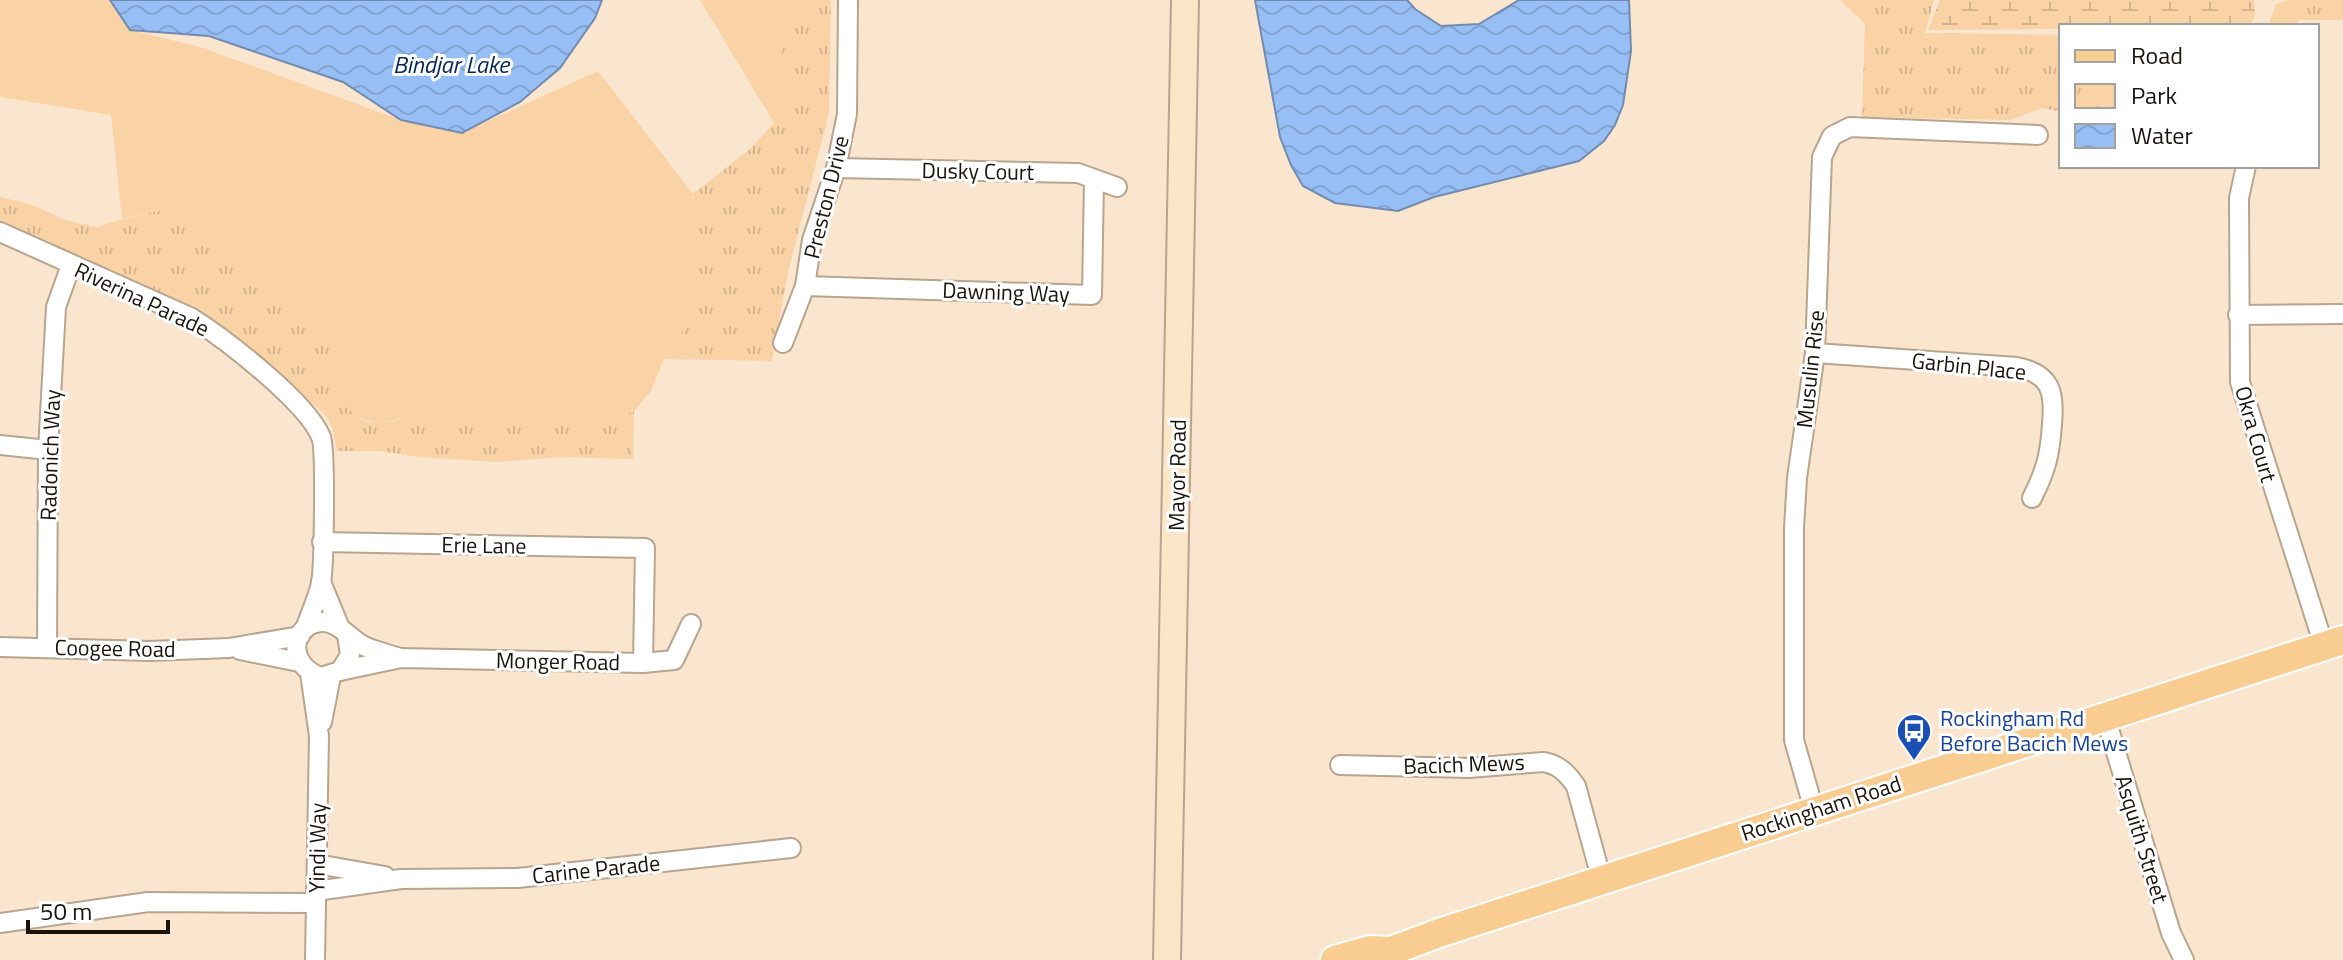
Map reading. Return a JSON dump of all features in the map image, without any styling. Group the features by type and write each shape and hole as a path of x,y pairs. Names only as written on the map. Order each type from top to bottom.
{"main road":[{"name":"Mayor Road","path":"1169,957 1185,0"},
{"name":"Rockingham Road","path":"1335,960 1370,950 1387,956 1439,933 2333,643"}],"street":[{"name":"Preston Drive","path":"783,343 805,286 812,240 836,168 847,114 848,0"},
{"name":"Musulin Rise","path":"1814,810 1794,740 1794,604 1797,478 1815,353 1822,157 1832,136 1850,127 2038,135"},
{"name":"Dusky Court","path":"836,168 1078,173 1117,187"},
{"name":"Okra Court","path":"2246,168 2239,198 2238,365 2243,397 2333,643"},
{"name":"Dawning Way","path":"805,286 1092,295 1094,180"},
{"name":"Riverina Parade","path":"0,232 192,318 222,337 309,414"},
{"name":"Radonich Way","path":"47,648 48,450 56,307 71,265"},
{"path":"2238,315 2343,314"},
{"name":"Garbin Place","path":"1815,353 2017,367 2031,370 2043,378 2054,402 2050,459 2032,498"},
{"name":"Yindi Way","path":"309,414 323,439 321,582 296,653 304,667 319,736 315,960"},
{"path":"0,445 48,450"},
{"name":"Erie Lane","path":"322,542 645,548 643,663"},
{"name":"Yindi Way","path":"319,736 335,674 350,655 321,582"},
{"path":"302,632 321,622 343,631"},
{"name":"Monger Road","path":"335,674 401,658 643,663 674,660 691,624"},
{"name":"Monger Road","path":"343,631 366,647 401,658"},
{"name":"Coogee Road","path":"0,647 150,651 229,648 302,632"},
{"name":"Coogee Road","path":"229,648 304,667"},
{"path":"304,667 321,677 335,674"},
{"name":"Asquith Street","path":"2105,716 2171,933 2184,960"},
{"name":"Bacich Mews","path":"1340,765 1469,768 1553,763 1576,786 1602,881"},
{"name":"Carine Parade","path":"317,864 401,879 518,878 791,848"},
{"name":"Carine Parade","path":"316,897 401,879"},
{"path":"0,923 148,902 316,897"}],"green space":[{"path":"0,0 110,0 131,30 200,47 401,120 462,133 598,71 693,194 688,228 695,252 682,335 664,359 651,391 634,411 611,421 522,425 401,417 385,422 363,419 342,405 326,334 176,211 157,211 122,219 111,115 0,97"},
{"path":"700,0 787,0 782,57 787,89 774,123"},
{"path":"787,0 831,0 829,113 788,272 772,361 664,359 682,335 695,252 688,228 693,194 751,148 774,123 787,89 782,57"},
{"path":"1840,0 1934,0 1925,33 2059,35 2059,113 2042,108 2011,120 1862,117 1865,24"},
{"path":"1940,0 2254,0 2255,15 2252,24 2059,24 2059,29 1928,30"},
{"path":"2290,0 2343,0 2343,20 2269,24 2276,4"},
{"path":"0,197 33,205 65,220 98,227 157,211 176,211 327,334 342,405 366,422 390,422 410,415 522,425 611,421 634,411 633,459 564,457 496,462 380,451 337,451 332,428 322,412 218,323 197,310 0,223"}],"water":[{"name":"Bindjar Lake","path":"110,0 602,0 595,18 560,68 520,102 462,133 401,120 343,82 209,36 130,30"},
{"path":"1255,0 1407,0 1441,26 1479,24 1519,0 1629,0 1631,51 1623,105 1604,141 1579,161 1434,197 1398,211 1335,203 1303,186 1291,165 1280,137"}],"place":[{"name":"Rockingham Rd Before Bacich Mews","path":"1914,762"}]}
